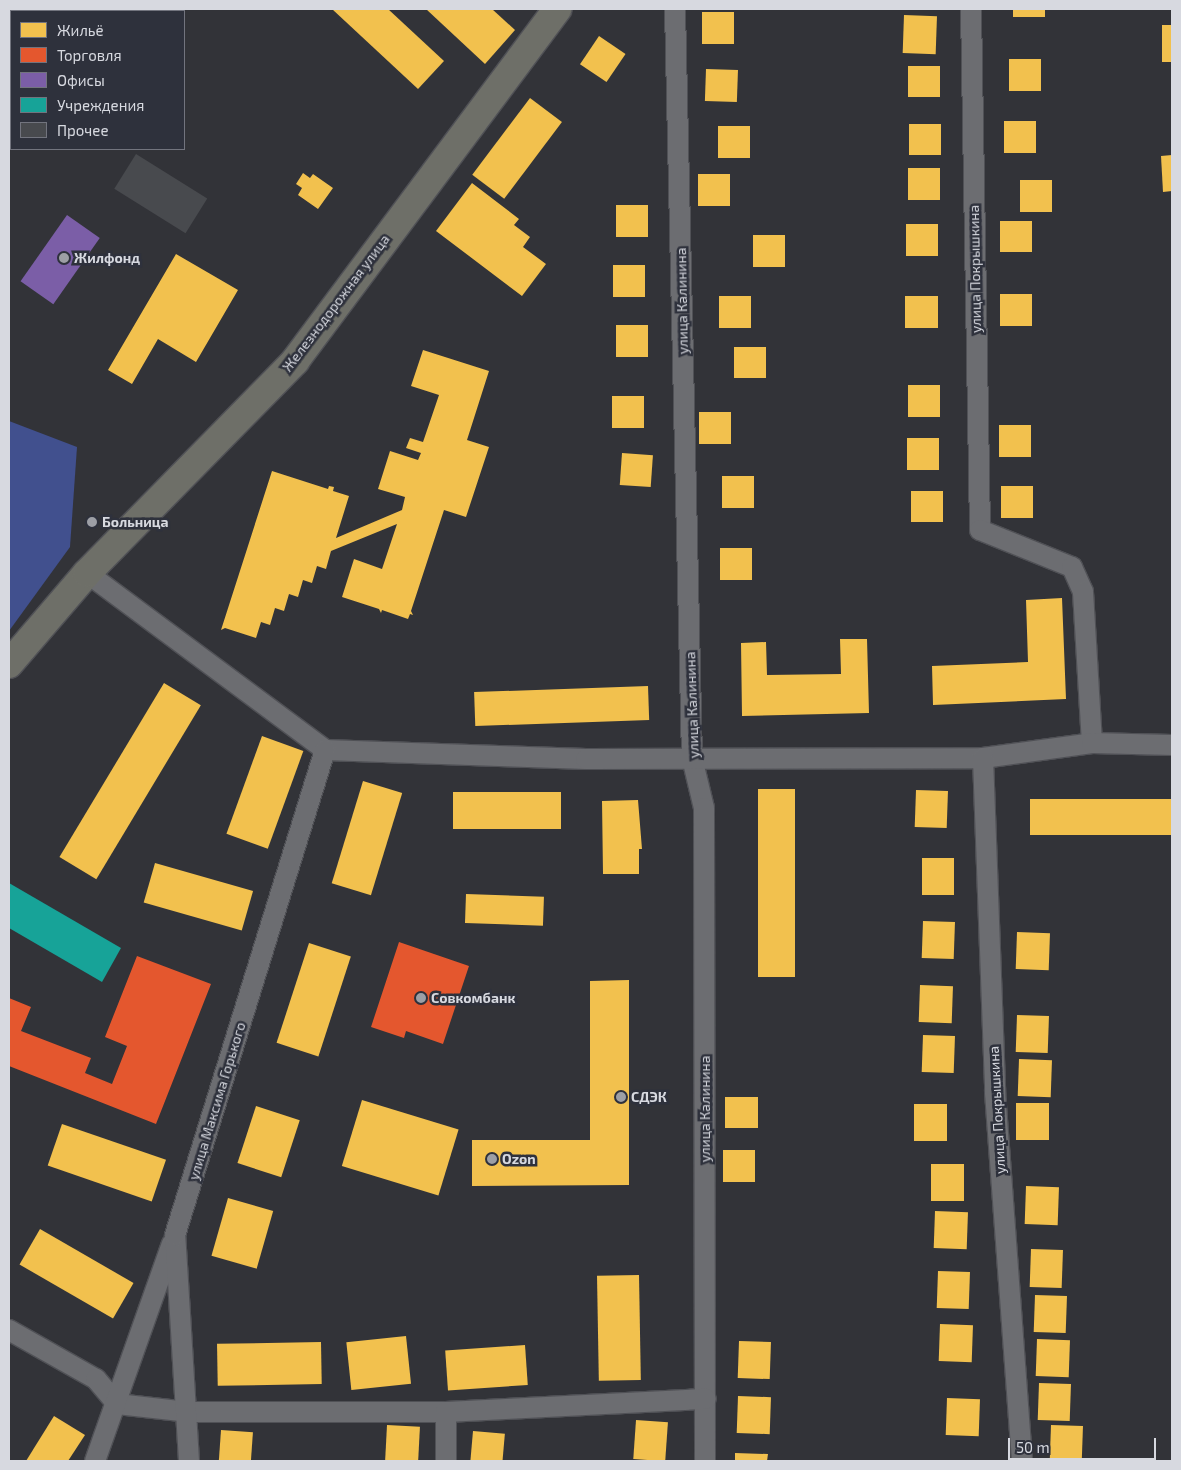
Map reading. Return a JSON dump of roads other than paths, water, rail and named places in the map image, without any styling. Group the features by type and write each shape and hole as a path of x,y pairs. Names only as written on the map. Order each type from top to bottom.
{"main road":[{"name":"Железнодорожная улица","path":"9,664 87,573 294,361 557,9"}],"street":[{"name":"улица Калинина","path":"675,9 692,758 704,808 705,1461"},
{"name":"улица Покрышкина","path":"971,9 980,530 1072,567 1083,592 1092,743"},
{"path":"87,573 325,750 586,759 983,758 1092,743 1172,745"},
{"name":"улица Максима Горького","path":"189,1461 188,1412 175,1236 325,750"},
{"name":"улица Покрышкина","path":"983,758 995,1092 1022,1461"},
{"path":"95,1461 117,1404 175,1236"},
{"path":"9,1330 96,1379 117,1404 188,1412 446,1412 706,1399"},
{"path":"446,1412 446,1461"}],"place":[{"name":"Жилфонд","path":"64,258"},
{"name":"Больница","path":"92,522"},
{"name":"Совкомбанк","path":"421,998"},
{"name":"СДЭК","path":"621,1097"},
{"name":"Ozon","path":"492,1159"}]}
